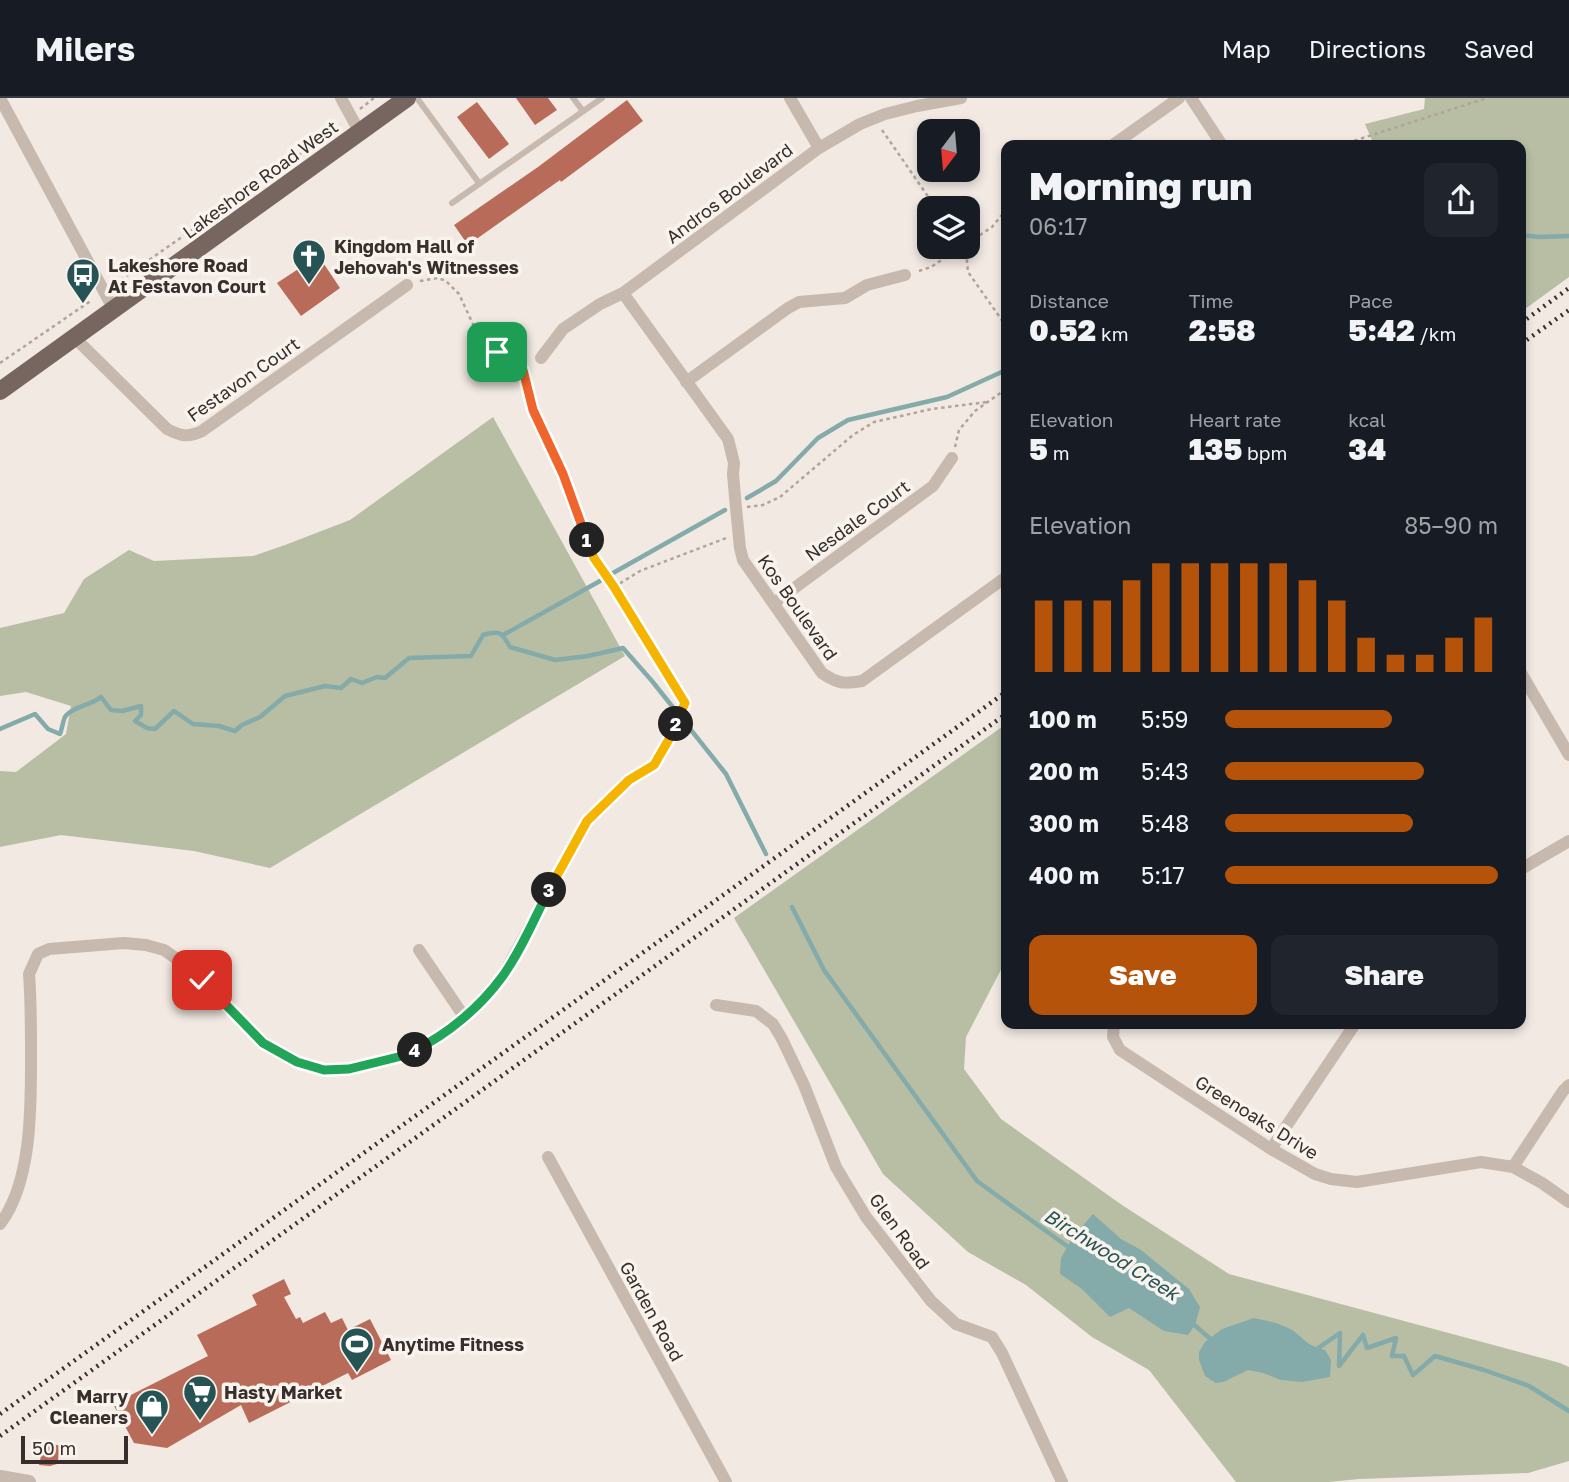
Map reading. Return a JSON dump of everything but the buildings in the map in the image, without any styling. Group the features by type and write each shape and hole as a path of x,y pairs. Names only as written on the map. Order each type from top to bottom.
{"main road":[{"name":"Lakeshore Road West","path":"0,391 407,98"}],"street":[{"path":"0,98 114,310"},
{"path":"341,98 360,133"},
{"path":"790,98 819,148"},
{"name":"Andros Boulevard","path":"541,358 563,329 600,304 623,293 819,148 860,124 874,119 917,106 961,98"},
{"path":"1120,140 1179,98"},
{"path":"1191,98 1219,140"},
{"path":"686,382 799,302 845,298 867,285 905,275"},
{"name":"Festavon Court","path":"75,338 167,429 178,435 191,436 407,285"},
{"name":"Kos Boulevard","path":"623,293 728,439 734,463 736,508 743,560 822,673 841,684 862,681 1001,581"},
{"name":"Nesdale Court","path":"774,603 933,486 953,458"},
{"path":"1526,682 1569,755"},
{"path":"0,1224 13,1203 21,1177 32,1113 29,974 38,954 48,949 124,943 164,950 202,980 263,1043 297,1062 324,1070 349,1069 402,1056 433,1041 465,1018 502,977 587,821 629,780 654,765"},
{"path":"1526,866 1569,841"},
{"path":"419,950 465,1018"},
{"name":"Glen Road","path":"716,1005 756,1011 773,1024 804,1085 836,1167 866,1217 931,1301 956,1324 992,1337 1062,1482"},
{"name":"Greenoaks Drive","path":"1114,1029 1113,1037 1120,1050 1271,1149 1315,1174 1357,1182 1481,1162 1513,1167 1569,1202"},
{"path":"1271,1149 1352,1029"},
{"path":"1513,1167 1569,1085"},
{"name":"Garden Road","path":"548,1157 726,1482"},
{"path":"7,1479 29,1482"}],"lane":[{"path":"417,98 479,183"},
{"path":"573,98 583,111"},
{"path":"452,203 602,98"}],"path":[{"path":"369,101 374,98"},
{"path":"1357,140 1487,98"},
{"path":"874,119 928,196"},
{"path":"328,134 337,126"},
{"path":"118,282 317,142"},
{"path":"980,236 992,228 1001,216"},
{"path":"905,275 931,267 943,259"},
{"path":"967,259 968,272 1001,319"},
{"path":"407,285 438,278 446,281 459,294 478,335 523,370 533,410 563,474 594,558 685,703 672,734 654,765"},
{"path":"0,363 92,300"},
{"path":"953,458 959,430 975,411 1001,392"},
{"path":"736,508 763,505 780,497 853,435 874,422 932,409 987,402"},
{"path":"614,587 640,571 739,533"}],"green space":[{"path":"1425,98 1569,98 1569,277 1526,308 1526,140 1372,140 1365,124 1424,109"},
{"path":"493,417 625,656 270,868 194,851 61,835 0,847 0,771 16,772 66,734 71,706 26,692 0,696 0,628 64,613 84,579 129,550 154,561 253,556 350,520"},
{"path":"1001,728 1001,970 966,1037 964,1069 1001,1119 1122,1205 1229,1274 1569,1367 1569,1461 1528,1473 1328,1482 1236,1482 1149,1370 1092,1337 1026,1285 968,1252 883,1174 734,918"}],"water":[{"path":"1093,1214 1121,1239 1141,1250 1189,1289 1200,1307 1195,1325 1188,1335 1164,1331 1129,1308 1110,1317 1082,1289 1060,1274 1061,1258 1073,1237"},
{"path":"1254,1318 1274,1322 1292,1330 1310,1345 1325,1350 1331,1360 1330,1377 1302,1382 1281,1380 1248,1370 1216,1383 1205,1376 1199,1352 1205,1342 1222,1329"}],"waterway":[{"path":"1526,236 1569,236"},
{"path":"747,498 776,481 818,438 848,420 947,397 1001,372"},
{"path":"613,573 725,510"},
{"path":"503,635 600,581"},
{"name":"Birchwood Creek","path":"0,729 35,714 48,729 60,734 68,714 101,697 111,710 122,711 141,706 141,715 135,721 147,728 155,729 174,711 193,724 219,726 235,731 260,717 285,696 325,686 341,688 351,679 362,683 377,677 385,678 409,658 471,656 483,635 488,633 500,634 510,647 555,660 623,648 726,774 766,854"},
{"name":"Birchwood Creek","path":"792,907 824,970 977,1181 1071,1249"},
{"name":"Birchwood Creek","path":"1191,1322 1214,1342"},
{"name":"Birchwood Creek","path":"1314,1351 1340,1333 1339,1366 1363,1335 1367,1348 1396,1338 1392,1356 1404,1356 1413,1375 1435,1356 1529,1386 1569,1411"}],"railway":[{"path":"1526,319 1569,288"},
{"path":"1526,340 1569,310"},
{"path":"0,1414 1001,696"},
{"path":"0,1436 1001,718"}],"place":[{"name":"Kingdom Hall of Jehovah's Witnesses","path":"309,286"},
{"name":"Lakeshore Road At Festavon Court","path":"83,305"},
{"name":"Anytime Fitness","path":"357,1374"},
{"name":"Hasty Market","path":"200,1422"},
{"name":"Marry Cleaners","path":"152,1436"}],"route":[{"path":"202,980 263,1043 297,1062 324,1070 375,1064 402,1056 433,1041 465,1018 502,977 587,821 629,780 654,765 672,734 685,703 594,558 563,474 533,410 523,370 497,352"}]}
